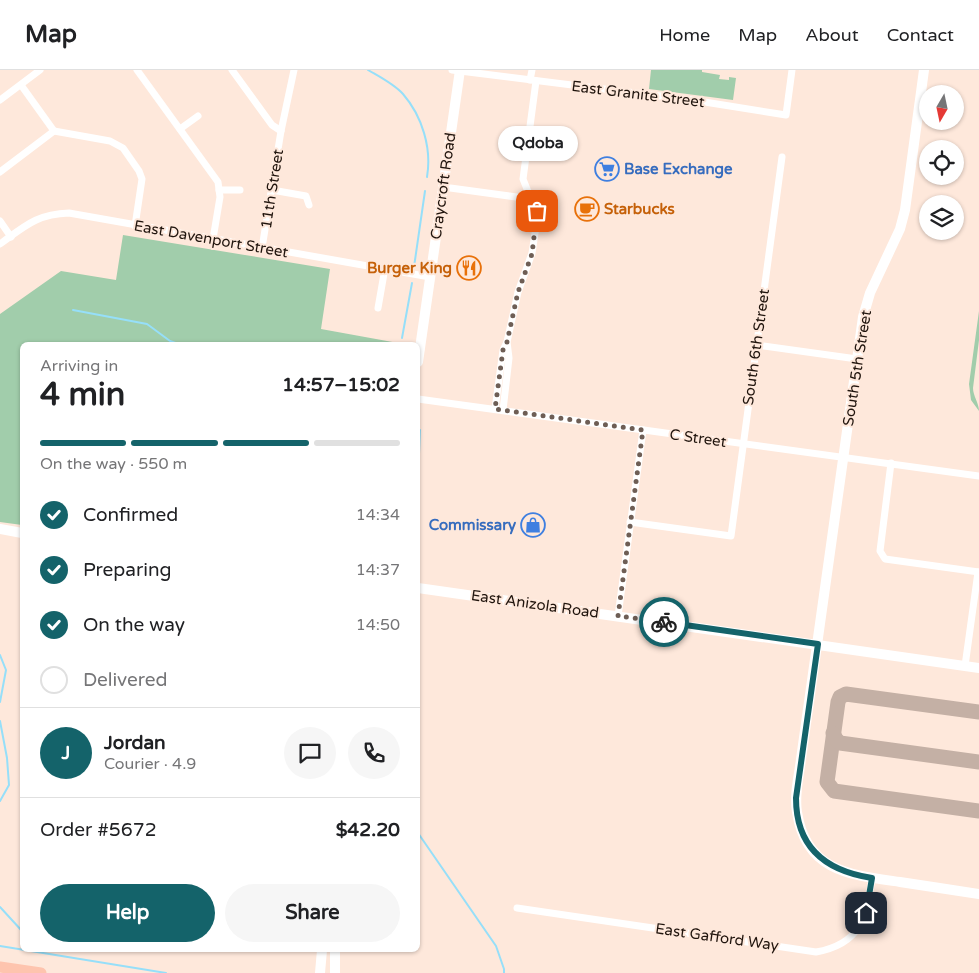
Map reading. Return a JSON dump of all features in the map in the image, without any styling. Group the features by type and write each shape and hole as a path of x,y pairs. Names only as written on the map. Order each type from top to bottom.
{"main road":[{"path":"0,967 41,973"}],"street":[{"path":"0,100 40,70"},
{"path":"137,70 218,182 220,190 213,239"},
{"name":"11th Street","path":"232,70 272,124 281,131"},
{"name":"11th Street","path":"262,248 281,131 294,70"},
{"name":"East Granite Street","path":"457,70 692,100 786,115 792,70"},
{"name":"Craycroft Road","path":"420,348 444,187 457,70"},
{"path":"499,410 503,350 507,342 518,292 531,258 537,216 536,206 530,200 523,179 533,81 532,70"},
{"name":"South 5th Street","path":"924,70 905,210 900,229 870,293 863,317 796,798 797,814 810,847 826,863 841,871 872,878 979,894"},
{"path":"21,85 54,131 110,141 123,148 139,171 142,179 135,226"},
{"path":"180,129 198,116"},
{"path":"0,172 54,131"},
{"name":"South 6th Street","path":"630,522 731,536 782,157"},
{"path":"444,187 530,200"},
{"path":"220,190 240,190"},
{"path":"272,190 306,196 309,204"},
{"name":"East Davenport Street","path":"0,244 34,220 44,216 69,213 430,277"},
{"path":"0,222 11,237"},
{"path":"378,308 385,268"},
{"path":"757,345 857,359"},
{"name":"C Street","path":"420,399 979,476"},
{"path":"618,616 643,430"},
{"path":"891,463 880,551 885,559 978,572 965,666"},
{"path":"0,529 20,533"},
{"name":"East Anizola Road","path":"420,588 979,668"},
{"name":"East Gafford Way","path":"517,908 816,952 839,946 858,929 866,913 872,878"},
{"path":"320,973 322,952"},
{"path":"335,952 335,973"}],"green space":[{"path":"651,70 702,70 702,72 720,75 719,79 729,80 729,77 736,78 733,100 649,89"},
{"path":"123,235 330,269 321,329 392,342 20,342 20,525 0,522 0,314 61,271 116,280"},
{"path":"979,311 979,340 973,388 979,411 971,400 969,384"}],"waterway":[{"path":"368,70 399,90 415,112 427,144 427,177"},
{"path":"414,267 425,191"},
{"path":"402,338 412,283"},
{"path":"73,310 147,324 173,342"},
{"path":"0,655 6,670 0,702"},
{"path":"0,721 7,758 9,785 0,801"},
{"path":"420,836 496,946 504,973"},
{"path":"0,907 20,929"},
{"path":"0,946 20,949"},
{"path":"37,952 166,973"}],"taxiway":[{"path":"979,712 846,694 840,697 838,702 827,782 834,791 979,811"},
{"path":"833,733 840,743 979,762"}],"way so far":[{"path":"537,211 532,254 521,283 507,342 503,350 495,409 643,430 618,616 664,622"}],"place":[{"name":"Base Exchange","path":"607,169"},
{"name":"Starbucks","path":"587,209"},
{"name":"Qdoba","path":"537,211"},
{"name":"Burger King","path":"469,268"},
{"name":"Commissary","path":"533,525"}],"route":[{"path":"664,622 818,644 796,798 797,814 810,847 826,863 847,874 872,878 866,913"}]}
